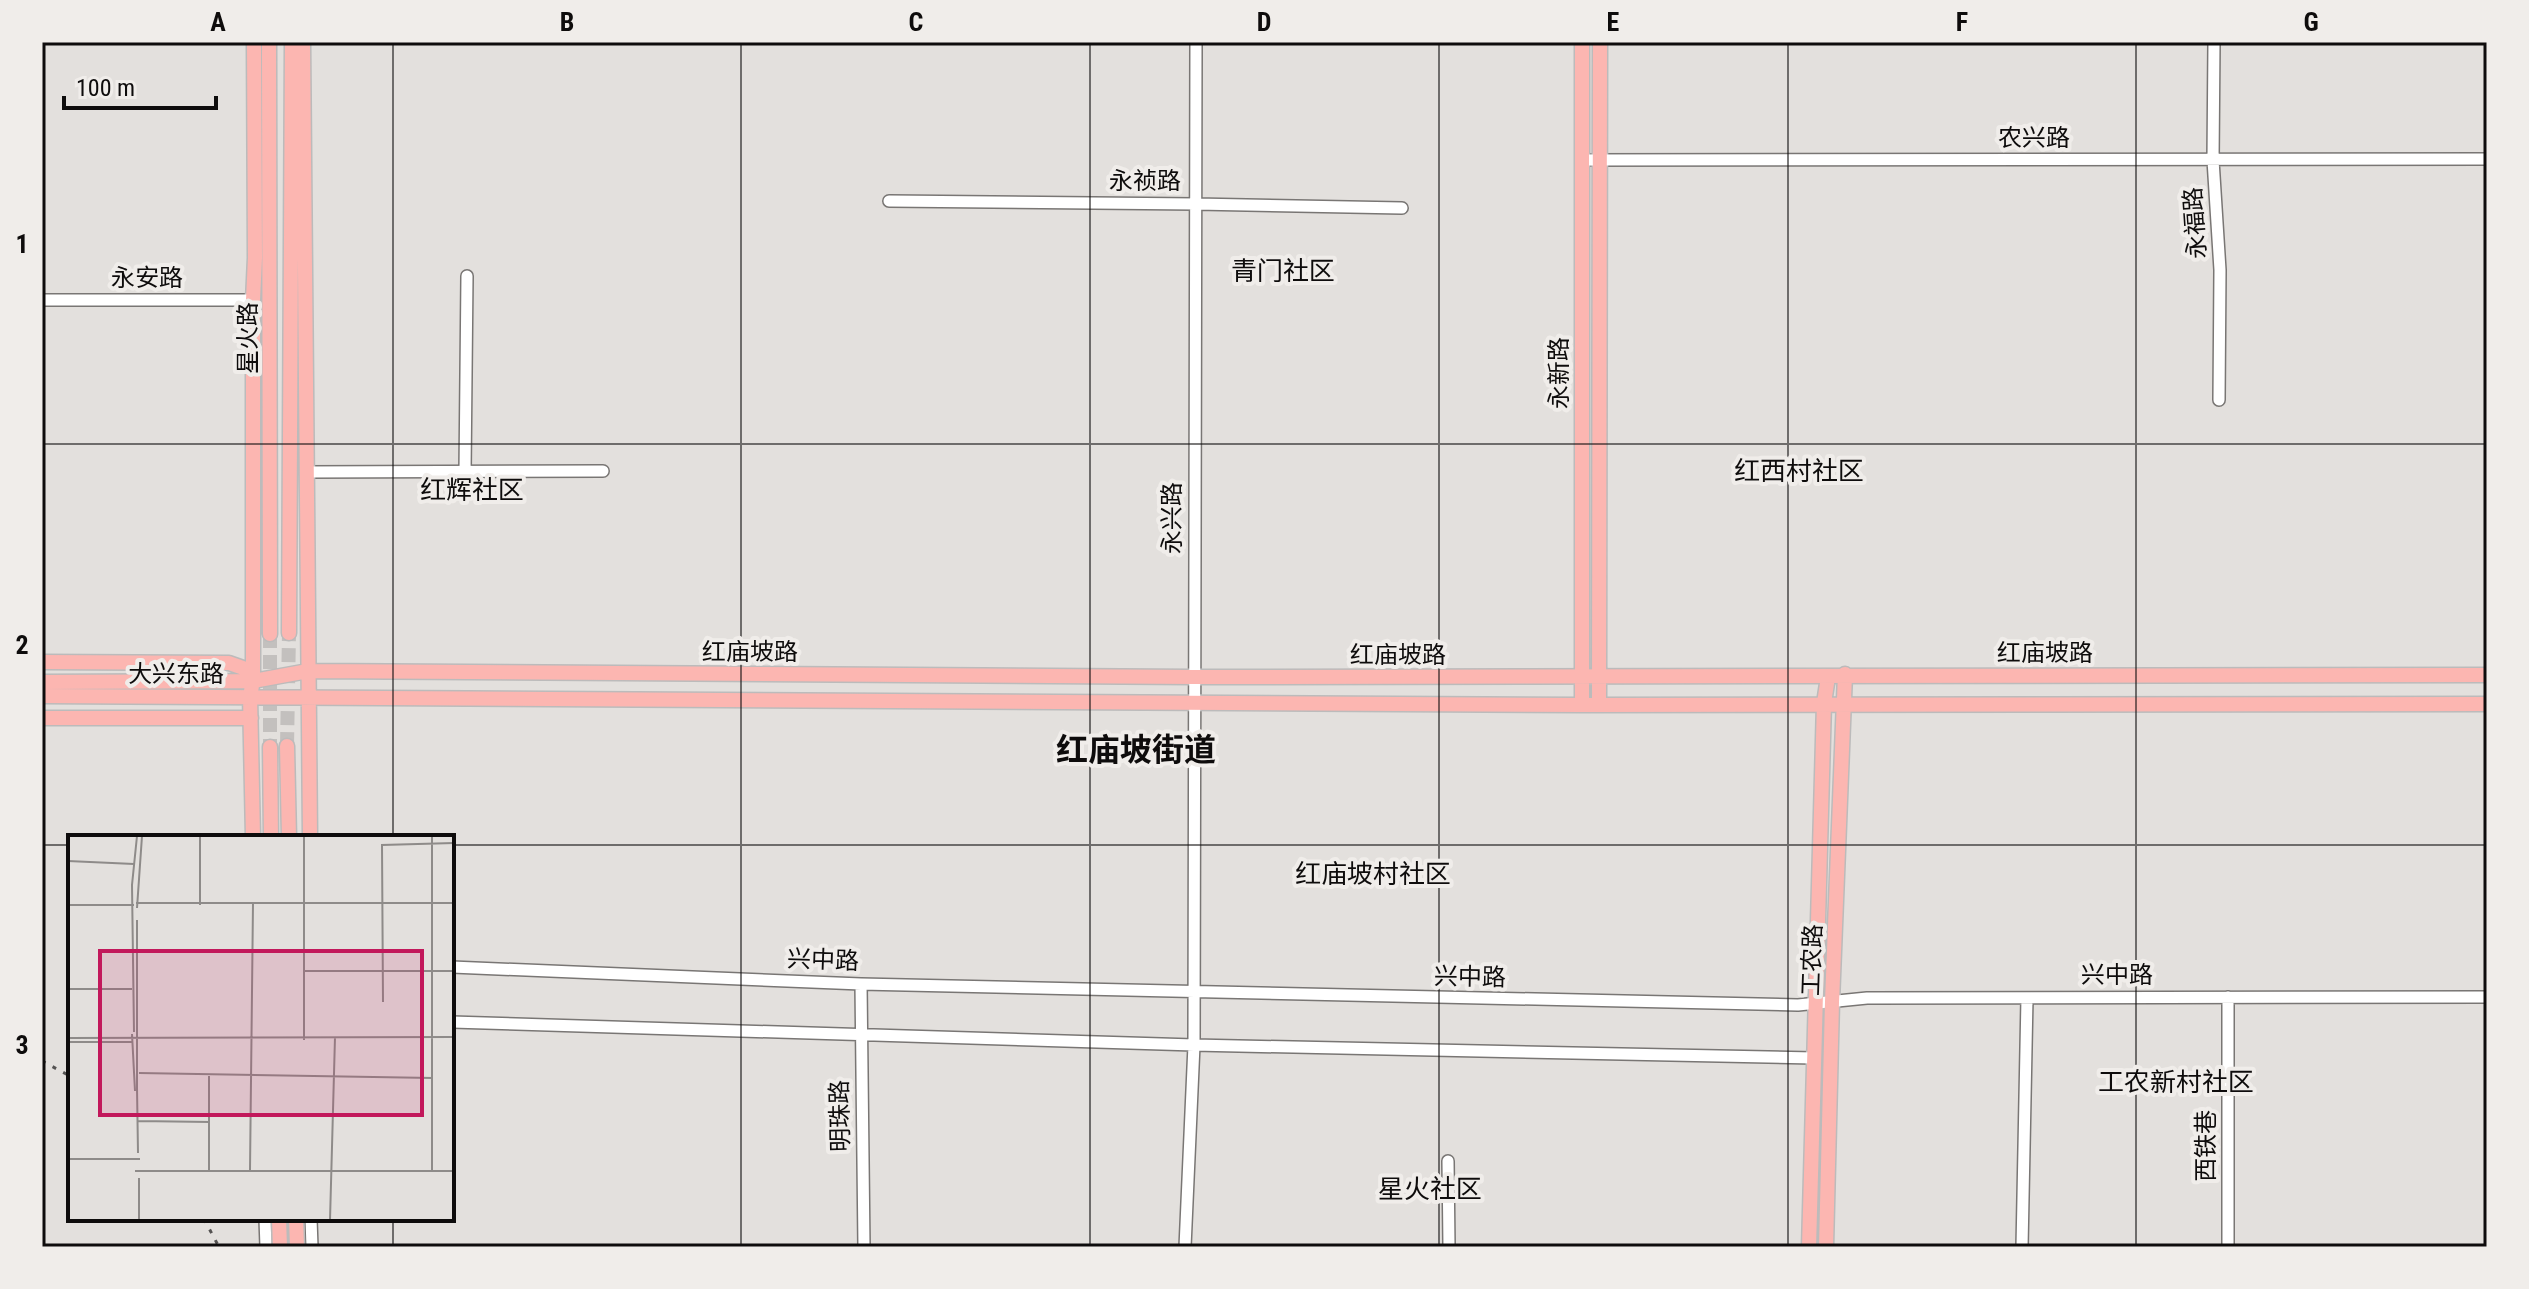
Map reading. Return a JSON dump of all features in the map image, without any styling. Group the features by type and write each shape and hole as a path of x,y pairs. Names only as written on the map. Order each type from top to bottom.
{"main road":[{"path":"253,835 253,300 261,114 254,42"},
{"name":"星火路","path":"269,42 261,114 271,259 270,634"},
{"name":"星火路","path":"289,633 292,42"},
{"path":"303,42 310,835"},
{"name":"永新路","path":"1582,42 1582,705"},
{"name":"永新路","path":"1599,704 1600,42"},
{"path":"292,221 303,271"},
{"path":"256,222 271,259"},
{"path":"42,662 229,663 246,669 252,688"},
{"name":"红庙坡路","path":"308,671 1193,677 2487,675"},
{"name":"大兴东路","path":"42,696 252,688 308,671"},
{"name":"工农路","path":"1826,1247 1845,674"},
{"name":"工农路","path":"1809,1247 1824,703 1828,677"},
{"name":"大兴东路","path":"42,682 252,688 309,700"},
{"name":"红庙坡路","path":"309,700 1582,705 2487,704"},
{"path":"42,718 251,718"},
{"path":"287,746 289,835"},
{"path":"270,747 271,835"},
{"path":"279,1221 280,1247"},
{"path":"296,1221 297,1247"}],"street":[{"name":"永兴路","path":"1185,1247 1194,1045 1196,42"},
{"name":"永福路","path":"2214,42 2213,160 2220,270 2219,400"},
{"name":"农兴路","path":"1581,160 2487,159"},
{"name":"永祯路","path":"889,201 1402,208"},
{"path":"465,472 467,276"},
{"name":"永安路","path":"42,300 253,300"},
{"path":"308,472 603,471"},
{"name":"兴中路","path":"454,967 861,984 1194,993 1815,1003 1867,998 2487,997"},
{"name":"明珠路","path":"861,984 864,1247"},
{"name":"西铁巷","path":"2228,997 2228,1247"},
{"path":"2022,1247 2027,998"},
{"path":"454,1022 1194,1045 1814,1058"},
{"path":"1448,1161 1449,1247"},
{"path":"265,1221 266,1247"},
{"path":"311,1221 312,1247"}],"tunnel":[{"path":"287,746 289,633"},
{"path":"270,634 270,747"}],"railway":[{"path":"42,1061 68,1075"},
{"path":"205,1221 219,1247"}],"district":[{"name":"青门社区","path":"1283,271"},
{"name":"红西村社区","path":"1799,471"},
{"name":"红辉社区","path":"472,490"},
{"name":"红庙坡街道","path":"1136,750"},
{"name":"红庙坡村社区","path":"1373,874"},
{"name":"工农新村社区","path":"2176,1082"},
{"name":"星火社区","path":"1430,1189"}]}
